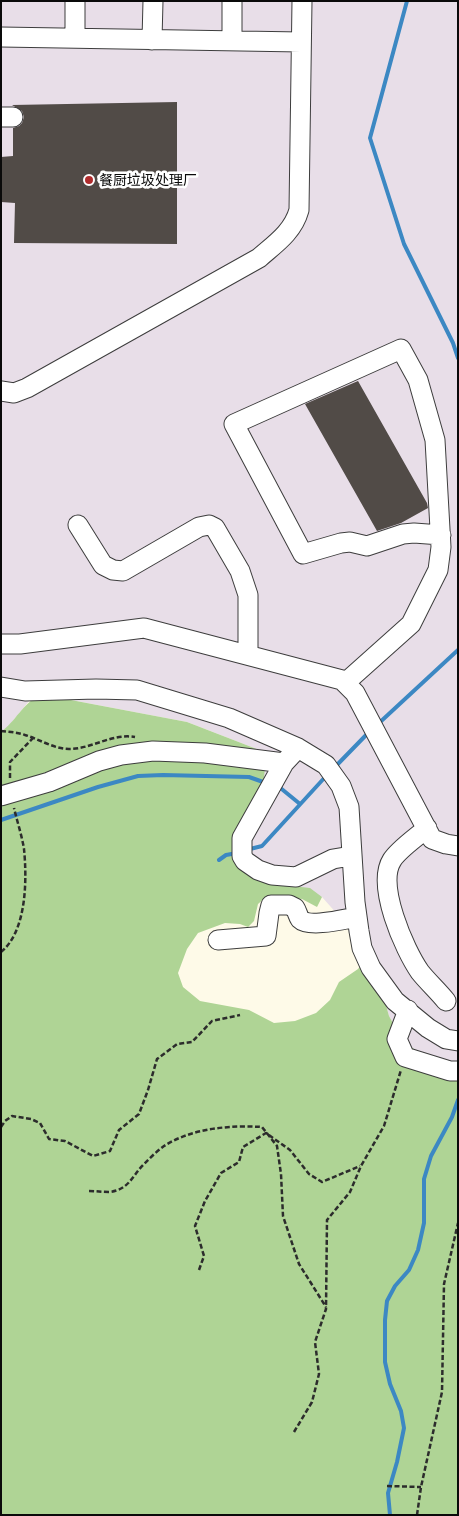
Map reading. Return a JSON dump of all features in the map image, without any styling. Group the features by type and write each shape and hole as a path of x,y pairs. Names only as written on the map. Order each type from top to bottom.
{"street":[{"path":"75,1 75,38"},
{"path":"152,40 153,1"},
{"path":"232,1 232,41"},
{"path":"1,391 14,394 96,350 259,258 291,228 299,210 302,1"},
{"path":"1,37 301,42"},
{"path":"345,683 411,624 438,570 442,547 436,440 418,380 401,349 234,424 303,554 341,542 366,546 414,532 441,535"},
{"path":"78,525 103,564 113,570 123,571 199,527 209,525 215,528 240,571 248,595 248,655"},
{"path":"1,644 20,644 144,628 342,680 355,693 432,839 458,846"},
{"path":"1,687 25,692 96,689 137,690 229,718 298,748 331,772 341,786 349,807 351,856 357,917 362,948 371,968 395,1001 428,1028 446,1039 456,1040"},
{"path":"298,748 284,763 242,838 242,850 246,860 258,870 272,875 296,876 333,859 351,856"},
{"path":"9,799 99,761 121,755 153,751 205,753 284,763"},
{"path":"427,828 393,858 387,872 390,905 407,947 420,971 446,1001"},
{"path":"218,940 266,936 268,913 271,904 289,904 295,908 300,918 306,922 316,923 357,917"},
{"path":"408,1010 397,1039 405,1057 454,1071"}],"path":[{"path":"1,731 23,734 66,749 78,749 116,737 132,736 139,738"},
{"path":"1,952 17,929 25,894 24,848 17,820 9,799 10,762 34,738"},
{"path":"1,1127 12,1116 31,1119 40,1123 49,1139 65,1141 93,1156 110,1151 119,1130 139,1114 157,1059 177,1044 192,1042 212,1021 240,1015"},
{"path":"294,1432 312,1402 319,1374 315,1342 326,1309 327,1220 350,1192 361,1166 384,1126 405,1057"},
{"path":"89,1191 110,1192 124,1187 132,1181 143,1165 164,1146 191,1134 237,1126 262,1127 277,1146 281,1174 282,1216 299,1264 326,1309"},
{"path":"266,1133 290,1150 309,1174 322,1182 361,1166"},
{"path":"199,1270 204,1256 195,1226 204,1201 221,1173 239,1162 243,1147 266,1133"},
{"path":"417,1515 421,1487 442,1392 444,1284 458,1223"},
{"path":"386,1486 421,1487"}],"shaded area":[{"path":"1,1 458,1 458,1062 421,1053 404,1044 389,1016 371,952 322,897 287,886 267,883 248,875 239,859 267,753 187,722 55,697 29,701 8,727 1,732"}],"green space":[{"path":"39,696 55,697 187,722 267,753 263,785 239,859 248,875 267,883 310,888 322,897 317,907 302,899 268,895 258,904 254,921 248,927 240,924 225,923 198,933 187,949 178,973 183,987 200,1001 249,1010 274,1023 295,1021 316,1013 330,1000 339,982 358,969 371,952 389,1016 404,1043 421,1053 458,1062 458,1515 1,1515 1,732 28,703"}],"building":[{"name":"餐厨垃圾处理厂","path":"177,102 177,244 14,243 15,203 1,202 1,157 13,156 13,128 22,123 24,117 22,111 12,105"},
{"path":"358,381 427,503 428,508 401,523 377,531 305,404"}],"waterway":[{"path":"407,1 370,138 404,244 453,343 458,358"},
{"path":"378,724 458,650"},
{"path":"334,768 369,732"},
{"path":"246,850 262,846 327,775"},
{"path":"1,820 98,787 138,776 249,777 266,783"},
{"path":"278,786 300,804"},
{"path":"219,860 226,855 237,853"},
{"path":"390,1515 388,1493 404,1428 401,1411 390,1384 385,1362 387,1301 395,1286 409,1270 418,1250 424,1223 424,1179 431,1156 452,1117 458,1100"}],"place":[{"name":"餐厨垃圾处理厂","path":"89,180"}]}
